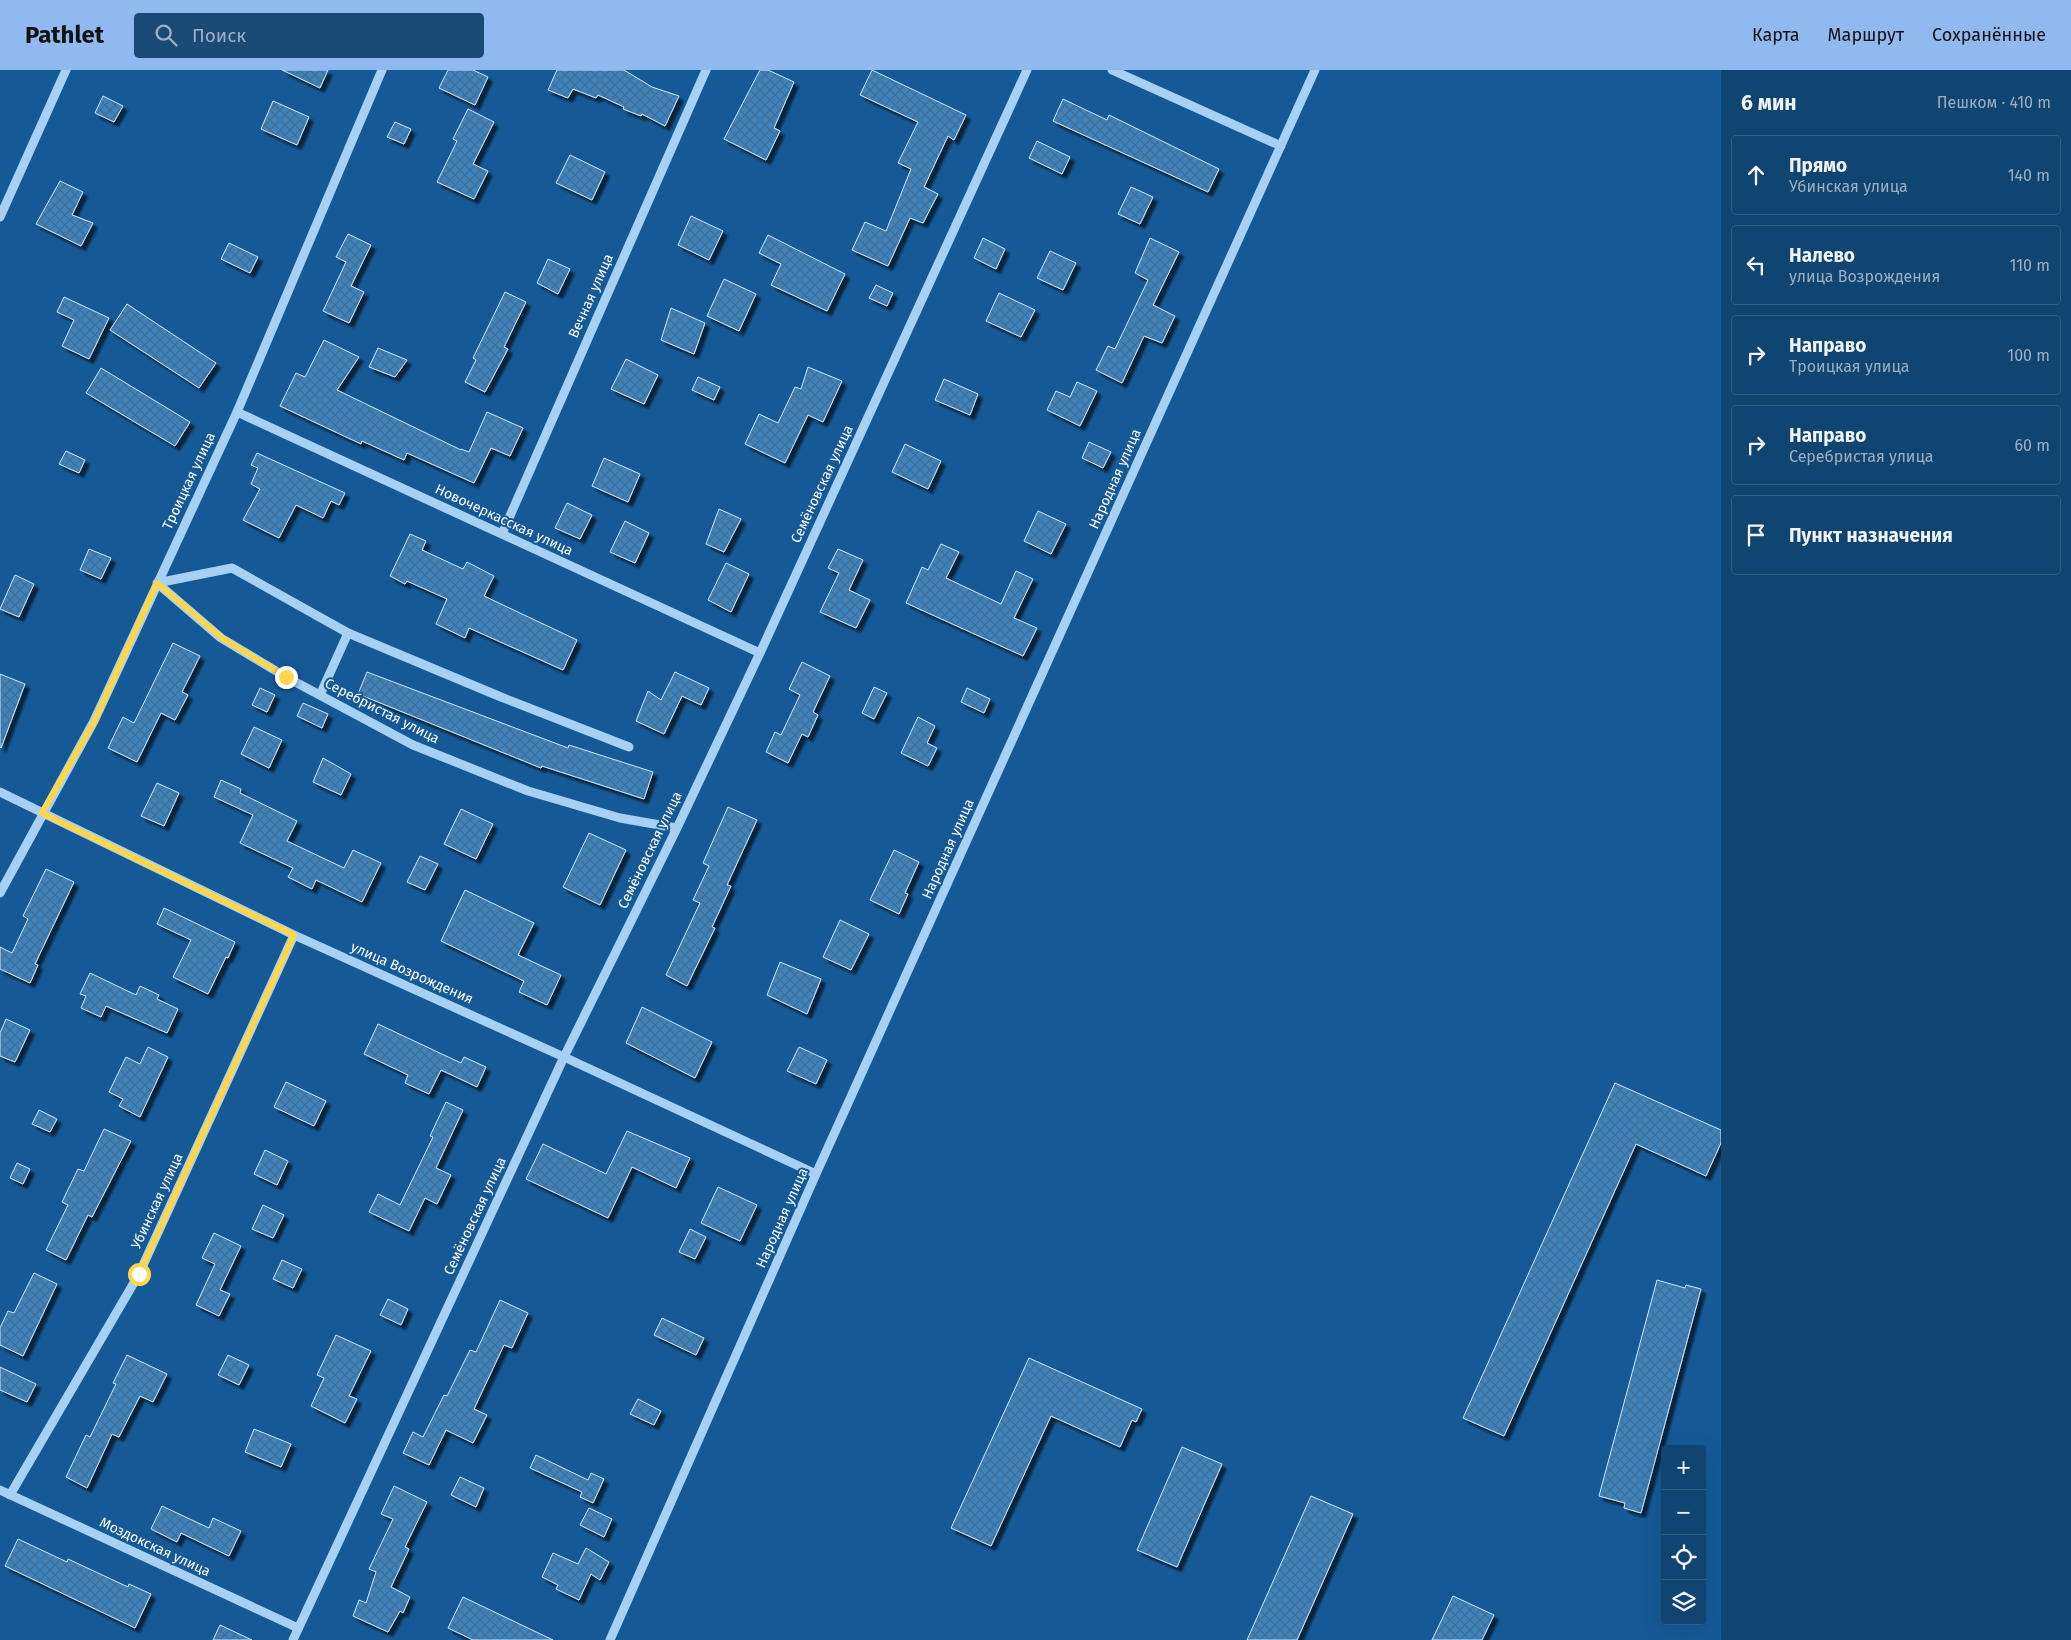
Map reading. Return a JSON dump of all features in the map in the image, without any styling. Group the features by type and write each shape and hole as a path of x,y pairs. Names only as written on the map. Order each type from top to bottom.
{"street":[{"path":"0,217 66,70"},
{"name":"Троицкая улица","path":"0,892 94,722 237,412 382,70"},
{"name":"Вечная улица","path":"502,534 706,70"},
{"name":"Семёновская улица","path":"293,1640 564,1056 677,828 760,654 1027,70"},
{"path":"1112,70 1281,146"},
{"name":"Народная улица","path":"610,1640 816,1174 1316,70"},
{"name":"Новочеркасская улица","path":"237,412 760,654"},
{"path":"157,583 232,568 348,633 501,697 629,746"},
{"name":"Серебристая улица","path":"157,583 222,638 320,695 413,745 528,790 620,818 677,828"},
{"path":"320,695 348,633"},
{"name":"улица Возрождения","path":"0,792 294,935 564,1056 816,1174"},
{"name":"Убинская улица","path":"10,1494 139,1274 294,935"},
{"name":"Моздокская улица","path":"0,1490 298,1628"}],"building":[{"path":"282,70 328,70 320,88"},
{"path":"448,70 473,70 488,77 475,105 439,88"},
{"path":"557,70 624,70 652,87 679,96 665,126 642,114 641,116 623,109 624,107 598,95 596,98 573,89 568,98 548,90"},
{"path":"760,70 768,70 794,82 774,128 780,131 766,160 724,139"},
{"path":"872,70 966,115 954,140 948,136 924,187 938,194 923,223 910,218 888,266 852,250 865,222 886,231 911,169 898,163 918,122 860,95"},
{"path":"103,96 123,106 114,122 95,113"},
{"path":"1063,99 1107,120 1109,115 1219,169 1208,192 1053,121"},
{"path":"273,101 309,117 297,145 261,129"},
{"path":"468,109 494,122 473,164 488,171 474,199 437,182 457,141 453,139"},
{"path":"395,122 411,129 404,144 387,137"},
{"path":"1037,141 1070,157 1062,174 1029,158"},
{"path":"570,155 605,172 592,200 556,183"},
{"path":"60,181 83,192 72,215 93,223 81,246 36,224"},
{"path":"1131,187 1153,197 1140,224 1118,214"},
{"path":"691,216 723,231 709,260 678,245"},
{"path":"348,234 371,245 351,286 364,292 349,323 323,311 346,262 336,257"},
{"path":"768,235 845,274 827,311 771,285 781,264 759,253"},
{"path":"983,238 1005,249 996,269 974,258"},
{"path":"1150,238 1179,252 1153,305 1175,316 1162,343 1144,336 1122,383 1096,370 1108,346 1115,349 1148,280 1135,273"},
{"path":"229,243 258,257 250,273 221,259"},
{"path":"1050,251 1076,263 1063,290 1037,278"},
{"path":"548,259 570,269 558,294 537,283"},
{"path":"724,279 756,294 739,331 707,316"},
{"path":"876,285 893,293 887,306 869,298"},
{"path":"505,292 526,302 504,347 508,349 485,392 465,382 476,360 473,358"},
{"path":"999,293 1035,310 1021,337 986,321"},
{"path":"64,297 109,318 89,359 62,346 74,320 57,312"},
{"path":"127,304 216,363 199,388 110,330"},
{"path":"671,308 705,323 694,354 661,340"},
{"path":"324,340 359,357 337,390 461,450 469,452 487,412 523,428 510,456 491,448 474,483 407,453 404,460 362,441 361,444 280,406 296,373 305,377"},
{"path":"378,348 407,360 395,377 369,367"},
{"path":"626,359 658,375 644,404 611,389"},
{"path":"808,367 842,381 823,422 808,415 785,463 745,444 759,414 778,423 795,387 801,389"},
{"path":"101,368 190,422 175,446 86,393"},
{"path":"698,377 720,387 714,400 692,390"},
{"path":"944,379 978,394 970,415 935,400"},
{"path":"1077,382 1097,391 1080,426 1047,410 1056,391 1070,397"},
{"path":"1089,442 1111,452 1103,468 1082,458"},
{"path":"905,444 941,461 928,489 892,472"},
{"path":"66,451 85,460 79,473 59,464"},
{"path":"257,453 345,493 339,505 331,501 323,518 296,505 279,538 243,520 260,489 251,484 258,468 251,465"},
{"path":"604,458 640,474 628,502 592,486"},
{"path":"567,503 592,515 580,539 555,528"},
{"path":"719,509 741,519 724,552 706,544"},
{"path":"1038,511 1066,524 1051,554 1024,541"},
{"path":"625,521 649,533 635,563 610,552"},
{"path":"410,534 426,541 422,550 463,569 467,562 494,576 484,596 577,640 563,670 469,628 465,638 436,624 447,599 407,581 405,584 390,576"},
{"path":"941,544 959,552 946,578 1001,604 1016,571 1033,579 1014,618 1037,628 1023,656 906,603 922,567 928,570"},
{"path":"89,549 111,558 101,579 80,570"},
{"path":"838,549 863,560 849,590 870,600 856,628 820,612 839,573 828,568"},
{"path":"726,563 749,574 731,612 708,600"},
{"path":"15,575 34,584 19,617 0,609"},
{"path":"173,643 200,656 182,692 188,695 175,720 161,713 137,762 108,748 123,717 134,723"},
{"path":"802,662 830,676 813,712 818,715 808,737 802,734 788,763 766,752 775,732 781,735 800,695 789,689"},
{"path":"367,672 568,748 569,745 653,772 644,799 542,766 541,768 358,694"},
{"path":"675,672 709,688 701,705 682,696 664,734 636,721 648,691 661,700"},
{"path":"0,674 25,684 1,748 0,747"},
{"path":"874,687 887,693 874,719 862,713"},
{"path":"260,688 275,695 267,712 252,705"},
{"path":"967,688 990,699 984,713 961,702"},
{"path":"303,703 328,714 322,728 297,716"},
{"path":"918,717 935,726 927,743 937,748 928,766 901,753"},
{"path":"254,727 282,740 269,768 241,754"},
{"path":"323,758 351,774 341,795 313,782"},
{"path":"221,780 241,789 240,793 297,821 287,841 344,868 353,850 381,863 362,902 316,880 312,889 288,877 293,868 240,843 253,815 214,797"},
{"path":"157,783 179,793 164,826 141,816"},
{"path":"728,807 757,820 727,885 731,886 712,927 715,928 687,986 666,975 700,903 693,900 709,866 703,863"},
{"path":"461,809 493,824 476,859 444,844"},
{"path":"589,833 626,850 600,905 563,887"},
{"path":"894,850 919,862 905,893 908,894 899,914 870,900"},
{"path":"420,856 438,864 425,890 407,882"},
{"path":"46,869 74,882 35,964 38,965 30,983 0,969 0,947 12,953 28,919 23,916"},
{"path":"465,890 534,923 518,955 561,975 547,1005 519,992 524,981 441,941"},
{"path":"164,908 235,942 208,994 173,977 191,940 157,924"},
{"path":"840,920 869,934 851,970 823,957"},
{"path":"780,962 821,979 807,1014 767,995"},
{"path":"90,973 136,995 140,986 159,995 157,999 178,1009 167,1033 106,1006 101,1017 81,1008 86,996 80,994"},
{"path":"642,1007 712,1042 695,1078 626,1043"},
{"path":"6,1019 30,1030 15,1062 0,1056 0,1033"},
{"path":"378,1024 461,1063 464,1057 486,1067 477,1087 441,1070 429,1094 405,1083 408,1075 364,1054"},
{"path":"148,1047 168,1057 140,1117 119,1106 123,1099 109,1092 126,1057 140,1064"},
{"path":"799,1047 827,1060 816,1084 787,1071"},
{"path":"286,1082 326,1101 314,1126 274,1107"},
{"path":"1615,1083 1721,1130 1721,1143 1706,1176 1636,1144 1504,1436 1463,1418"},
{"path":"446,1102 463,1110 436,1168 451,1175 437,1204 425,1198 409,1231 369,1212 378,1194 400,1205 433,1137 430,1136"},
{"path":"39,1110 57,1119 50,1132 32,1124"},
{"path":"104,1129 131,1141 92,1217 88,1215 66,1260 46,1250 68,1205 62,1202 78,1169 84,1171"},
{"path":"627,1131 690,1158 676,1188 632,1167 608,1218 526,1179 543,1144 606,1174"},
{"path":"265,1150 288,1161 277,1185 254,1174"},
{"path":"17,1163 30,1169 23,1184 10,1178"},
{"path":"718,1187 757,1205 740,1241 701,1223"},
{"path":"263,1205 284,1215 273,1238 252,1229"},
{"path":"690,1229 706,1237 695,1259 679,1252"},
{"path":"214,1233 241,1246 220,1290 230,1294 219,1316 196,1305 215,1264 202,1258"},
{"path":"282,1260 302,1269 293,1288 273,1279"},
{"path":"34,1273 57,1284 23,1356 0,1345 0,1328 8,1311 14,1313"},
{"path":"1657,1280 1685,1288 1686,1285 1701,1289 1641,1513 1624,1508 1625,1503 1599,1496"},
{"path":"388,1299 408,1309 401,1325 380,1315"},
{"path":"500,1300 528,1313 512,1348 504,1345 474,1409 487,1415 473,1443 446,1430 429,1465 403,1453 413,1432 423,1437 444,1395 447,1396 470,1350 476,1352"},
{"path":"662,1318 704,1338 696,1355 654,1335"},
{"path":"336,1335 371,1351 349,1396 357,1399 345,1423 311,1406 324,1378 317,1375"},
{"path":"127,1355 167,1374 153,1402 140,1396 119,1437 112,1434 87,1488 66,1477 86,1435 90,1437 116,1384 113,1383"},
{"path":"228,1355 249,1365 239,1385 218,1375"},
{"path":"1029,1358 1142,1409 1136,1422 1132,1420 1120,1447 1051,1416 991,1546 951,1528"},
{"path":"0,1367 36,1384 27,1402 0,1390"},
{"path":"638,1399 661,1411 654,1425 630,1414"},
{"path":"254,1429 291,1444 281,1467 245,1452"},
{"path":"1182,1447 1222,1464 1177,1567 1137,1550"},
{"path":"536,1455 588,1480 591,1473 604,1479 593,1503 580,1497 582,1492 530,1468"},
{"path":"460,1477 484,1488 476,1507 451,1495"},
{"path":"394,1486 427,1502 405,1547 409,1549 391,1587 410,1597 403,1613 400,1611 388,1632 353,1616 359,1600 366,1603 376,1572 369,1569 393,1519 381,1514"},
{"path":"1311,1496 1353,1514 1297,1640 1247,1640"},
{"path":"162,1506 209,1528 213,1518 241,1531 229,1556 181,1533 177,1542 151,1529"},
{"path":"589,1508 612,1519 604,1537 580,1525"},
{"path":"18,1539 67,1562 68,1559 128,1587 129,1584 151,1594 135,1628 5,1566"},
{"path":"586,1548 609,1562 600,1580 591,1574 579,1600 556,1589 558,1585 542,1577 553,1553 578,1564"},
{"path":"1453,1596 1494,1615 1482,1640 1432,1640"},
{"path":"463,1597 553,1640 473,1640 448,1628"},
{"path":"220,1625 252,1640 213,1640"}],"route":[{"path":"139,1274 294,935 42,813 94,722 157,583 222,638 286,677"}]}
